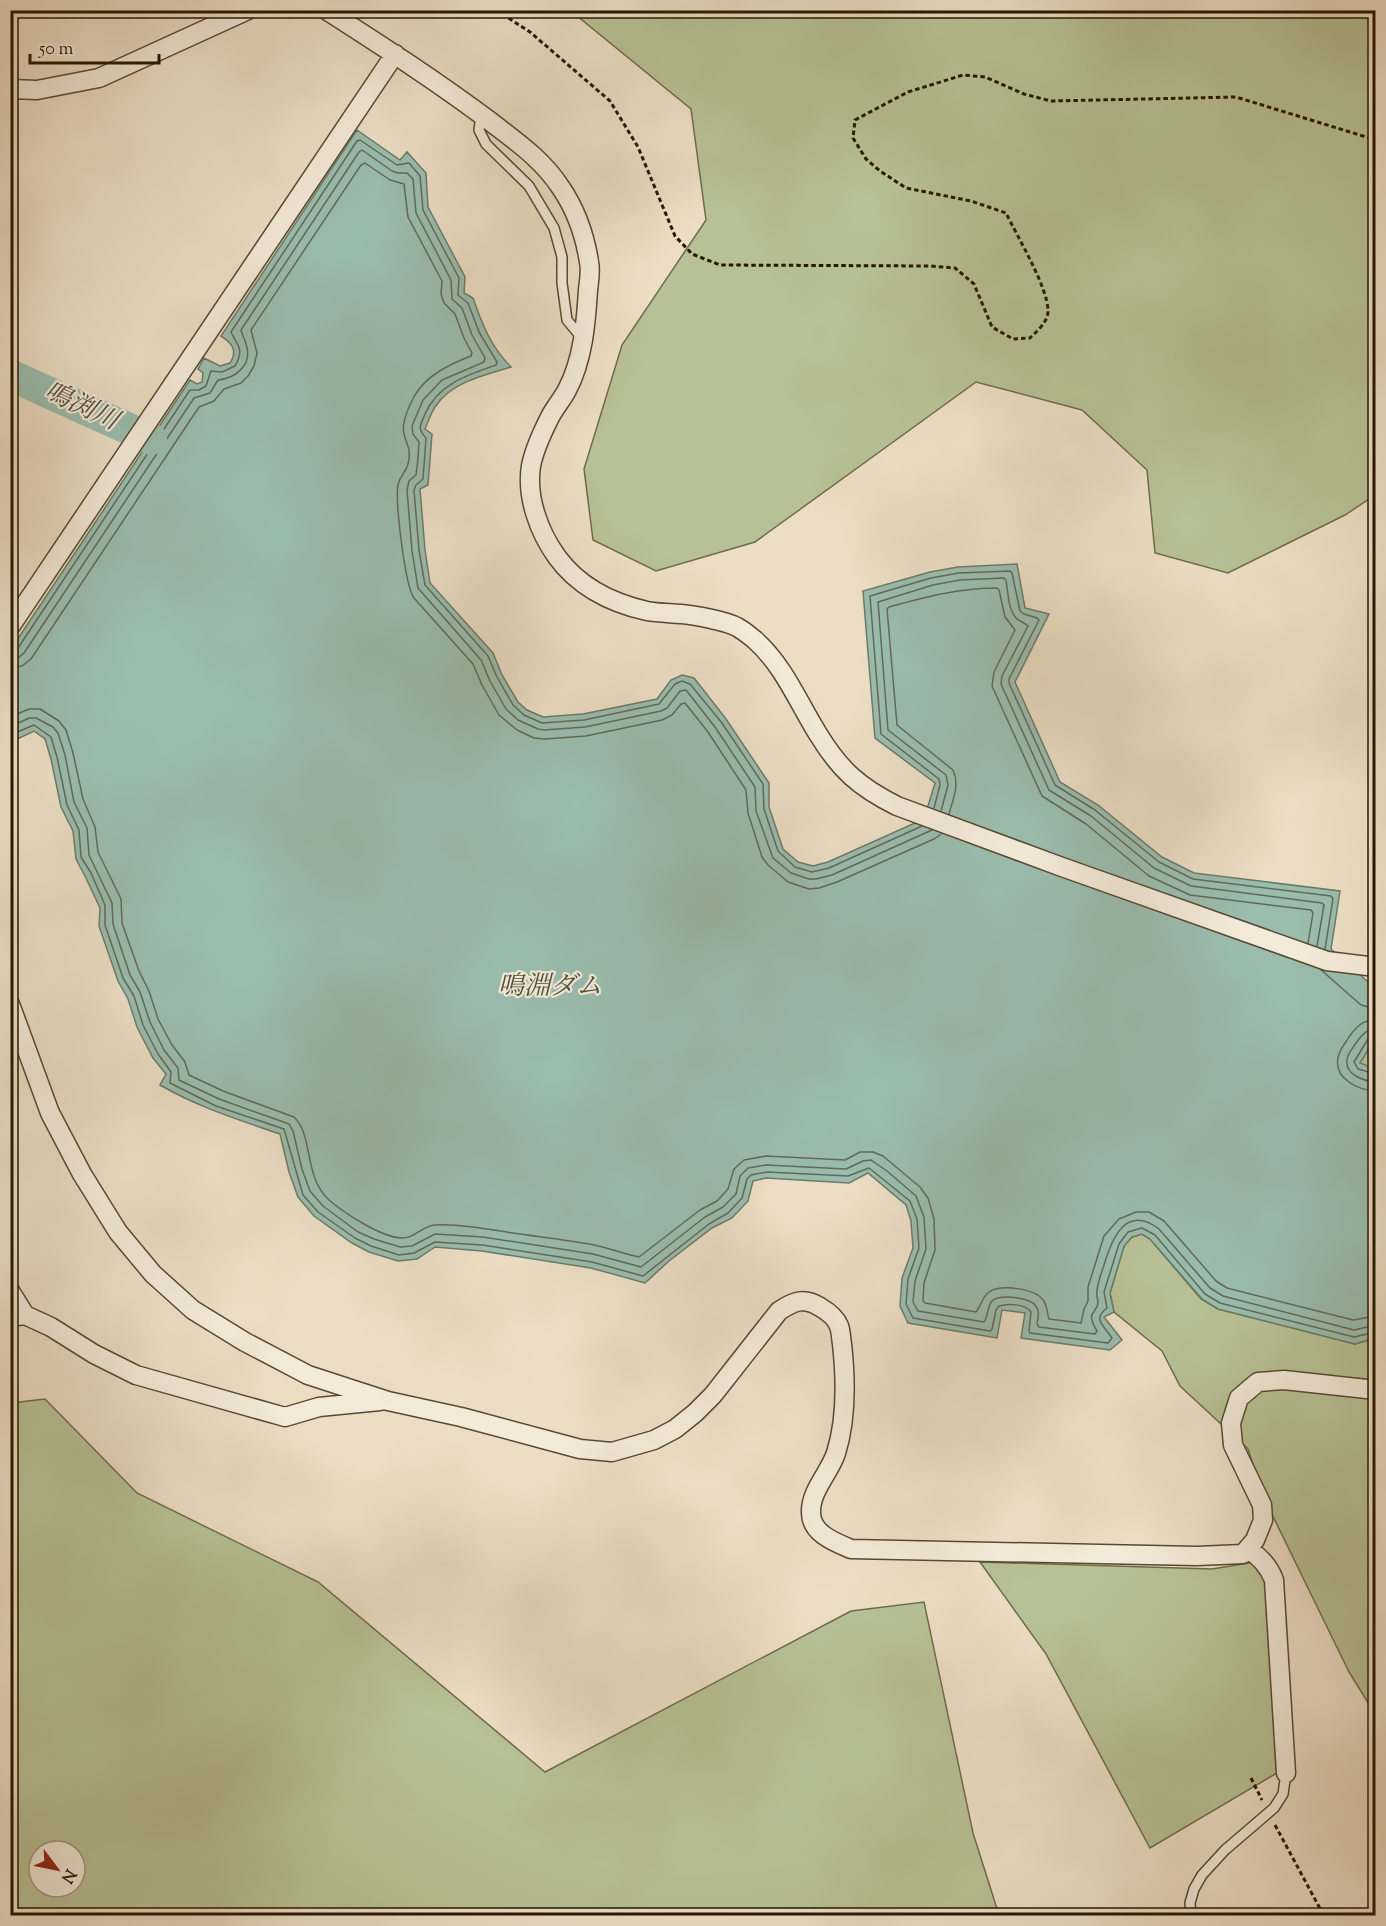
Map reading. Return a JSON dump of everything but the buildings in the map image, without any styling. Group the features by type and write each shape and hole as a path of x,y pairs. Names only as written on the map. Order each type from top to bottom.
{"street":[{"path":"10,89 37,90 99,78 248,10"},
{"path":"326,10 394,54 535,156 561,188 580,223 590,265 586,314 579,357 568,389 550,416 539,440 531,467 532,499 538,526 555,555 571,574 592,590 611,600 648,611 685,614 736,626 756,640 777,663 818,734 839,764 871,793 897,806 1327,961 1376,967"},
{"path":"10,627 394,54"},
{"path":"10,1004 50,1113 81,1174 118,1232 153,1274 193,1310 245,1342 308,1376 388,1401 461,1417 580,1449 612,1452 654,1440 675,1429 695,1413 713,1395 778,1311 803,1300 829,1312 839,1326 843,1354 845,1411 836,1454 814,1497 810,1512 815,1526 827,1539 851,1549 1197,1556 1243,1554 1255,1540 1263,1520 1262,1505 1233,1445 1231,1423 1239,1398 1258,1382 1284,1380 1376,1390"},
{"path":"10,1291 18,1316 51,1327 94,1354 136,1375 285,1417 319,1407 388,1401"},
{"path":"1248,1548 1262,1559 1274,1580 1286,1773"}],"lane":[{"path":"481,115 479,130 486,144 529,186 554,228 562,257 562,283 567,320 582,338"},
{"path":"1191,1916 1190,1903 1194,1889 1202,1875 1225,1850 1274,1809 1283,1794 1286,1773"}],"path":[{"path":"496,10 530,32 610,101 638,147 675,236 692,254 720,265 955,268 974,284 992,327 1013,339 1030,338 1043,325 1048,313 1045,291 1006,213 971,201 906,188 866,159 854,138 855,120 908,92 963,75 986,77 1024,94 1052,101 1236,97 1376,140"},
{"path":"1251,1778 1265,1805"},
{"path":"1270,1815 1324,1916"}],"shaded area":[{"path":"571,11 1375,11 1375,495 1345,515 1228,573 1155,553 1147,470 1082,410 976,382 755,542 656,571 593,540 584,469 622,345 706,220 691,109"},
{"path":"1375,1039 1375,1069 1359,1063"},
{"path":"1142,1234 1150,1239 1201,1299 1218,1309 1355,1344 1375,1338 1375,1714 1349,1672 1264,1498 1248,1449 1180,1386 1162,1351 1114,1312 1110,1293 1124,1246 1132,1237"},
{"path":"45,1399 137,1493 318,1582 545,1772 851,1611 924,1602 973,1833 999,1915 11,1915 11,1403"},
{"path":"980,1562 1212,1569 1255,1562 1265,1573 1269,1593 1277,1773 1150,1848 1046,1654"}],"water":[{"name":"鳴淵ダム","path":"357,130 400,160 407,152 426,173 428,207 465,277 464,293 473,298 488,335 511,367 459,385 442,398 435,407 425,429 432,434 428,485 420,489 430,583 493,653 502,675 518,702 527,710 543,717 583,714 657,699 671,680 682,675 694,678 726,719 769,783 769,807 783,849 798,862 813,866 828,862 924,819 935,783 875,738 863,591 930,572 958,567 1017,564 1025,608 1049,614 1015,682 1060,782 1098,805 1162,857 1194,873 1340,891 1331,949 1375,988 1375,1039 1360,1063 1375,1069 1375,1338 1355,1344 1218,1309 1202,1299 1150,1239 1142,1234 1132,1237 1124,1246 1110,1293 1114,1312 1104,1317 1122,1340 1110,1350 1021,1338 1025,1313 1002,1310 997,1338 908,1323 900,1306 902,1278 913,1248 911,1221 906,1205 868,1173 849,1183 766,1178 753,1181 748,1201 732,1218 712,1228 645,1283 591,1268 482,1251 435,1247 417,1259 398,1261 369,1252 352,1243 314,1216 298,1197 280,1134 204,1106 160,1085 166,1074 153,1058 137,1027 128,999 118,981 99,926 100,908 76,859 73,831 61,807 45,739 34,731 11,742 11,649 190,380 197,384 202,382 203,373 198,369 204,358 220,366 230,363 234,354 233,347 221,336"}],"waterway":[{"name":"鳴渕川","path":"10,375 151,439"}]}
